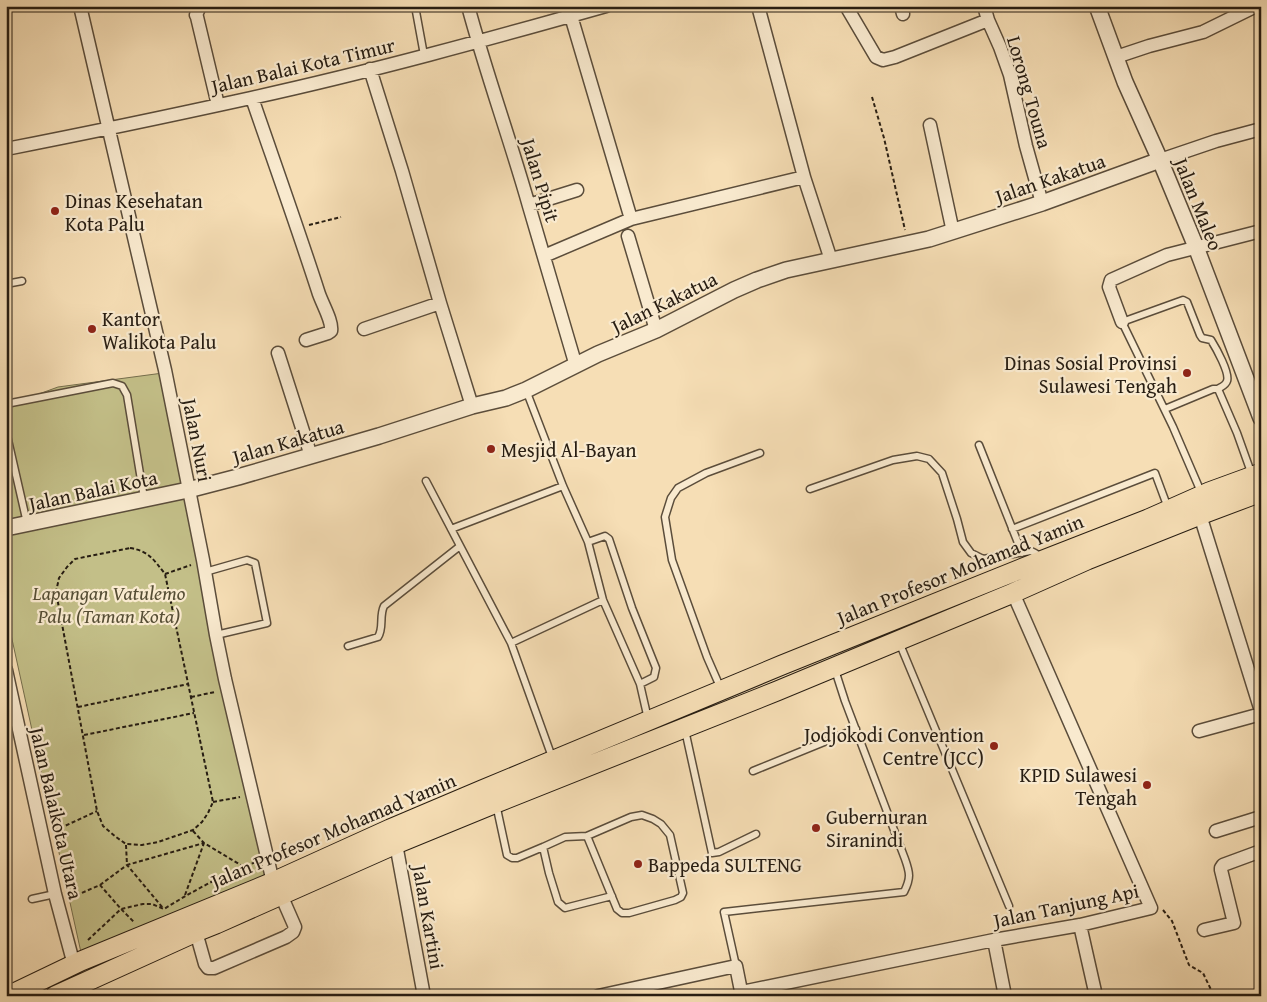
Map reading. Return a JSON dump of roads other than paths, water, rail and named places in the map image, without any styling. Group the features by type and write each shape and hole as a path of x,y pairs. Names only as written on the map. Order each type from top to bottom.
{"main road":[{"name":"Jalan Profesor Mohamad Yamin","path":"277,889 390,829 649,720 1203,496 1258,480"},
{"name":"Jalan Profesor Mohamad Yamin","path":"8,996 76,964 213,916 277,889 396,844 1013,593 1087,560 1200,515 1258,480"},
{"path":"826,648 834,666"},
{"name":"Jalan Profesor Mohamad Yamin","path":"54,996 196,932 213,916"}],"street":[{"name":"Jalan Nuri","path":"80,6 165,370 216,635 252,794 267,858 277,889 295,927 293,932 286,937 214,968 208,968 196,932"},
{"path":"200,6 196,15 218,105"},
{"name":"Jalan Pipit","path":"468,6 576,366"},
{"name":"Jalan Balai Kota Timur","path":"6,149 252,98 478,41 606,6"},
{"path":"758,6 804,177 831,260"},
{"path":"846,6 876,57 882,60 894,58 988,20"},
{"name":"Lorong Touna","path":"984,6 1010,75 1026,146 1042,204"},
{"name":"Jalan Maleo","path":"1097,6 1125,82 1196,247 1261,418"},
{"path":"1116,57 1203,32 1256,6"},
{"path":"571,16 631,219"},
{"path":"370,69 472,406"},
{"path":"252,98 321,301 331,323 331,331 325,335 306,340"},
{"path":"930,125 953,232"},
{"path":"1160,160 1216,141 1261,129"},
{"name":"Jalan Kakatua","path":"188,490 379,436 472,406 506,398 598,354 656,330 734,290 786,270 908,244 953,232 1042,204 1160,160"},
{"path":"544,256 631,219 804,177"},
{"path":"529,205 577,190"},
{"path":"1122,322 1109,287 1111,280 1167,255 1261,231"},
{"path":"628,236 656,330"},
{"path":"364,329 440,303"},
{"path":"278,353 311,456"},
{"name":"Jalan Balai Kota","path":"6,528 188,490"},
{"path":"1199,730 1261,712 1200,515"},
{"name":"Jalan Tanjung Api","path":"742,994 994,940 1080,925 1151,908 1013,593"},
{"name":"Jalan Balaikota Utara","path":"6,670 42,836 76,964"},
{"path":"1216,831 1261,817"},
{"name":"Jalan Kartini","path":"396,844 424,996"},
{"path":"1204,930 1234,923 1221,868 1223,865 1261,851"},
{"path":"1080,925 1096,996"},
{"path":"994,940 1005,996"},
{"path":"598,996 736,966 742,994"}],"lane":[{"path":"415,6 424,55"},
{"path":"6,284 22,280"},
{"path":"1164,409 1213,389 1218,389 1226,384 1227,381 1218,351 1211,340 1202,338 1187,302 1183,300 1122,322 1203,496"},
{"path":"6,404 113,383 122,386 127,395 144,499"},
{"path":"1218,389 1258,480"},
{"path":"526,390 563,486 588,542 603,600 640,684 649,720"},
{"path":"6,431 27,524"},
{"path":"979,445 1022,553"},
{"path":"722,691 707,657 672,560 665,517 671,498 678,488 706,473 760,454"},
{"path":"810,489 893,460 917,456 929,459 942,473 963,542 970,554 983,559 1031,551 1043,560"},
{"path":"1012,530 1155,473 1169,510"},
{"path":"426,480 512,643 554,761"},
{"path":"451,528 563,486"},
{"path":"588,542 605,536 609,539 632,608 656,668 654,677 640,684"},
{"path":"348,646 378,637 381,632 384,606 460,546"},
{"path":"204,566 247,560 255,563 267,623 216,635"},
{"path":"512,643 603,600"},
{"path":"898,640 1009,906"},
{"path":"736,966 724,912 904,892 909,882 910,873 845,701 834,666"},
{"path":"677,709 684,727 712,853 756,834"},
{"path":"753,771 856,729"},
{"path":"496,803 507,855 512,858 517,858 565,837 587,836 631,817 642,816 653,819 661,824 670,835 683,893 681,897 629,913 622,913 617,909 587,836"},
{"path":"544,847 549,873 558,902 565,908 612,896"},
{"path":"32,898 57,898"}],"place":[{"name":"Dinas Kesehatan Kota Palu","path":"55,211"},
{"name":"Kantor Walikota Palu","path":"92,329"},
{"name":"Dinas Sosial Provinsi Sulawesi Tengah","path":"1187,373"},
{"name":"Mesjid Al-Bayan","path":"491,449"},
{"name":"Jodjokodi Convention Centre (JCC)","path":"994,746"},
{"name":"KPID Sulawesi Tengah","path":"1147,785"},
{"name":"Gubernuran Siranindi","path":"816,828"},
{"name":"Bappeda SULTENG","path":"638,864"}],"park label":[{"name":"Lapangan Vatulemo Palu (Taman Kota)","path":"109,604"}]}
